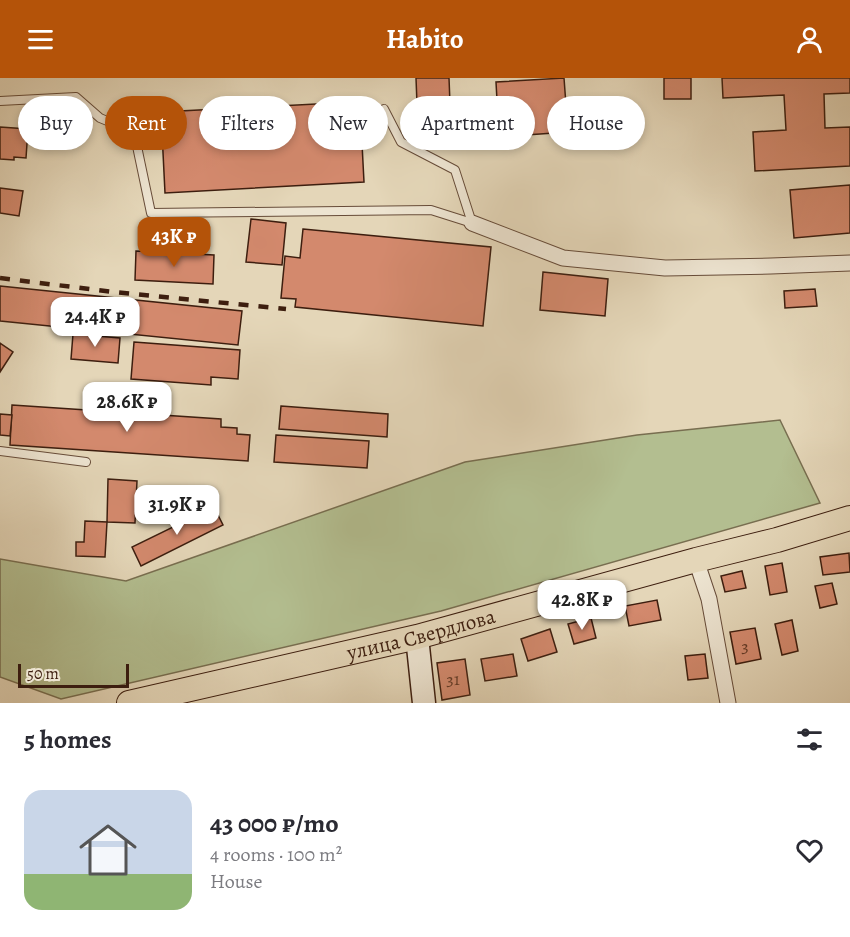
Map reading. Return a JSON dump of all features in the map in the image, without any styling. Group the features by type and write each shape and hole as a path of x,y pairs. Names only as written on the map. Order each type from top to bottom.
{"main road":[{"name":"улица Свердлова","path":"129,703 417,637 777,540 850,518"},
{"path":"417,637 424,703"}],"street":[{"path":"472,223 563,258 666,268 850,263"},
{"path":"696,560 709,599 728,703"}],"lane":[{"path":"0,101 76,97 100,118 134,132 151,213 431,210 472,223"},
{"path":"388,117 401,142 455,170 472,223"},
{"path":"0,451 86,462"}],"green space":[{"path":"780,420 820,503 441,611 61,699 0,677 0,559 126,581 465,462 637,435"}],"building":[{"path":"416,78 449,78 450,96 417,96"},
{"path":"564,78 565,96 547,96 547,134 535,134 535,96 497,96 496,82"},
{"path":"664,78 691,78 691,99 664,99"},
{"path":"722,78 850,78 850,93 824,94 825,128 850,127 850,166 755,171 753,132 786,130 784,95 723,98"},
{"path":"308,104 308,150 362,150 364,182 165,193 163,150 187,150 187,111 199,110 199,150 296,150 296,105"},
{"path":"0,127 18,128 18,150 27,150 26,158 0,159"},
{"path":"850,185 850,233 794,238 790,190"},
{"path":"0,188 23,191 19,216 0,213"},
{"path":"251,219 286,223 282,265 246,262"},
{"path":"303,229 491,247 483,326 295,307 296,299 281,298 285,256 300,258"},
{"path":"136,251 214,255 213,284 135,280"},
{"path":"543,272 608,279 605,316 540,310"},
{"path":"0,286 242,311 238,345 0,321"},
{"path":"815,289 817,306 785,308 784,291"},
{"path":"73,334 120,338 118,363 71,359"},
{"path":"134,342 240,350 238,379 211,377 211,385 131,379"},
{"path":"0,343 13,352 0,372"},
{"path":"12,405 221,419 221,427 237,428 237,434 250,435 248,461 10,445"},
{"path":"281,406 388,414 387,437 279,429"},
{"path":"0,414 12,415 10,436 0,435"},
{"path":"276,435 369,441 367,468 274,462"},
{"path":"108,479 137,481 135,523 107,522"},
{"path":"214,507 223,525 141,566 132,547"},
{"path":"85,521 107,522 105,557 76,556 76,542 84,542"},
{"path":"849,553 850,572 823,575 820,557"},
{"path":"782,563 787,592 770,595 765,566"},
{"path":"742,571 746,588 725,592 721,576"},
{"path":"832,583 837,604 820,608 815,586"},
{"path":"657,600 661,620 629,626 625,606"},
{"path":"591,618 596,638 574,644 568,624"},
{"path":"792,620 798,651 782,655 775,624"},
{"path":"755,628 761,659 736,664 730,632"},
{"path":"550,629 557,652 528,661 521,639"},
{"path":"513,654 517,676 485,681 481,659"},
{"path":"705,654 708,678 688,680 685,656"},
{"path":"465,659 470,695 442,700 437,663"}],"railway":[{"path":"0,278 286,309"}]}
